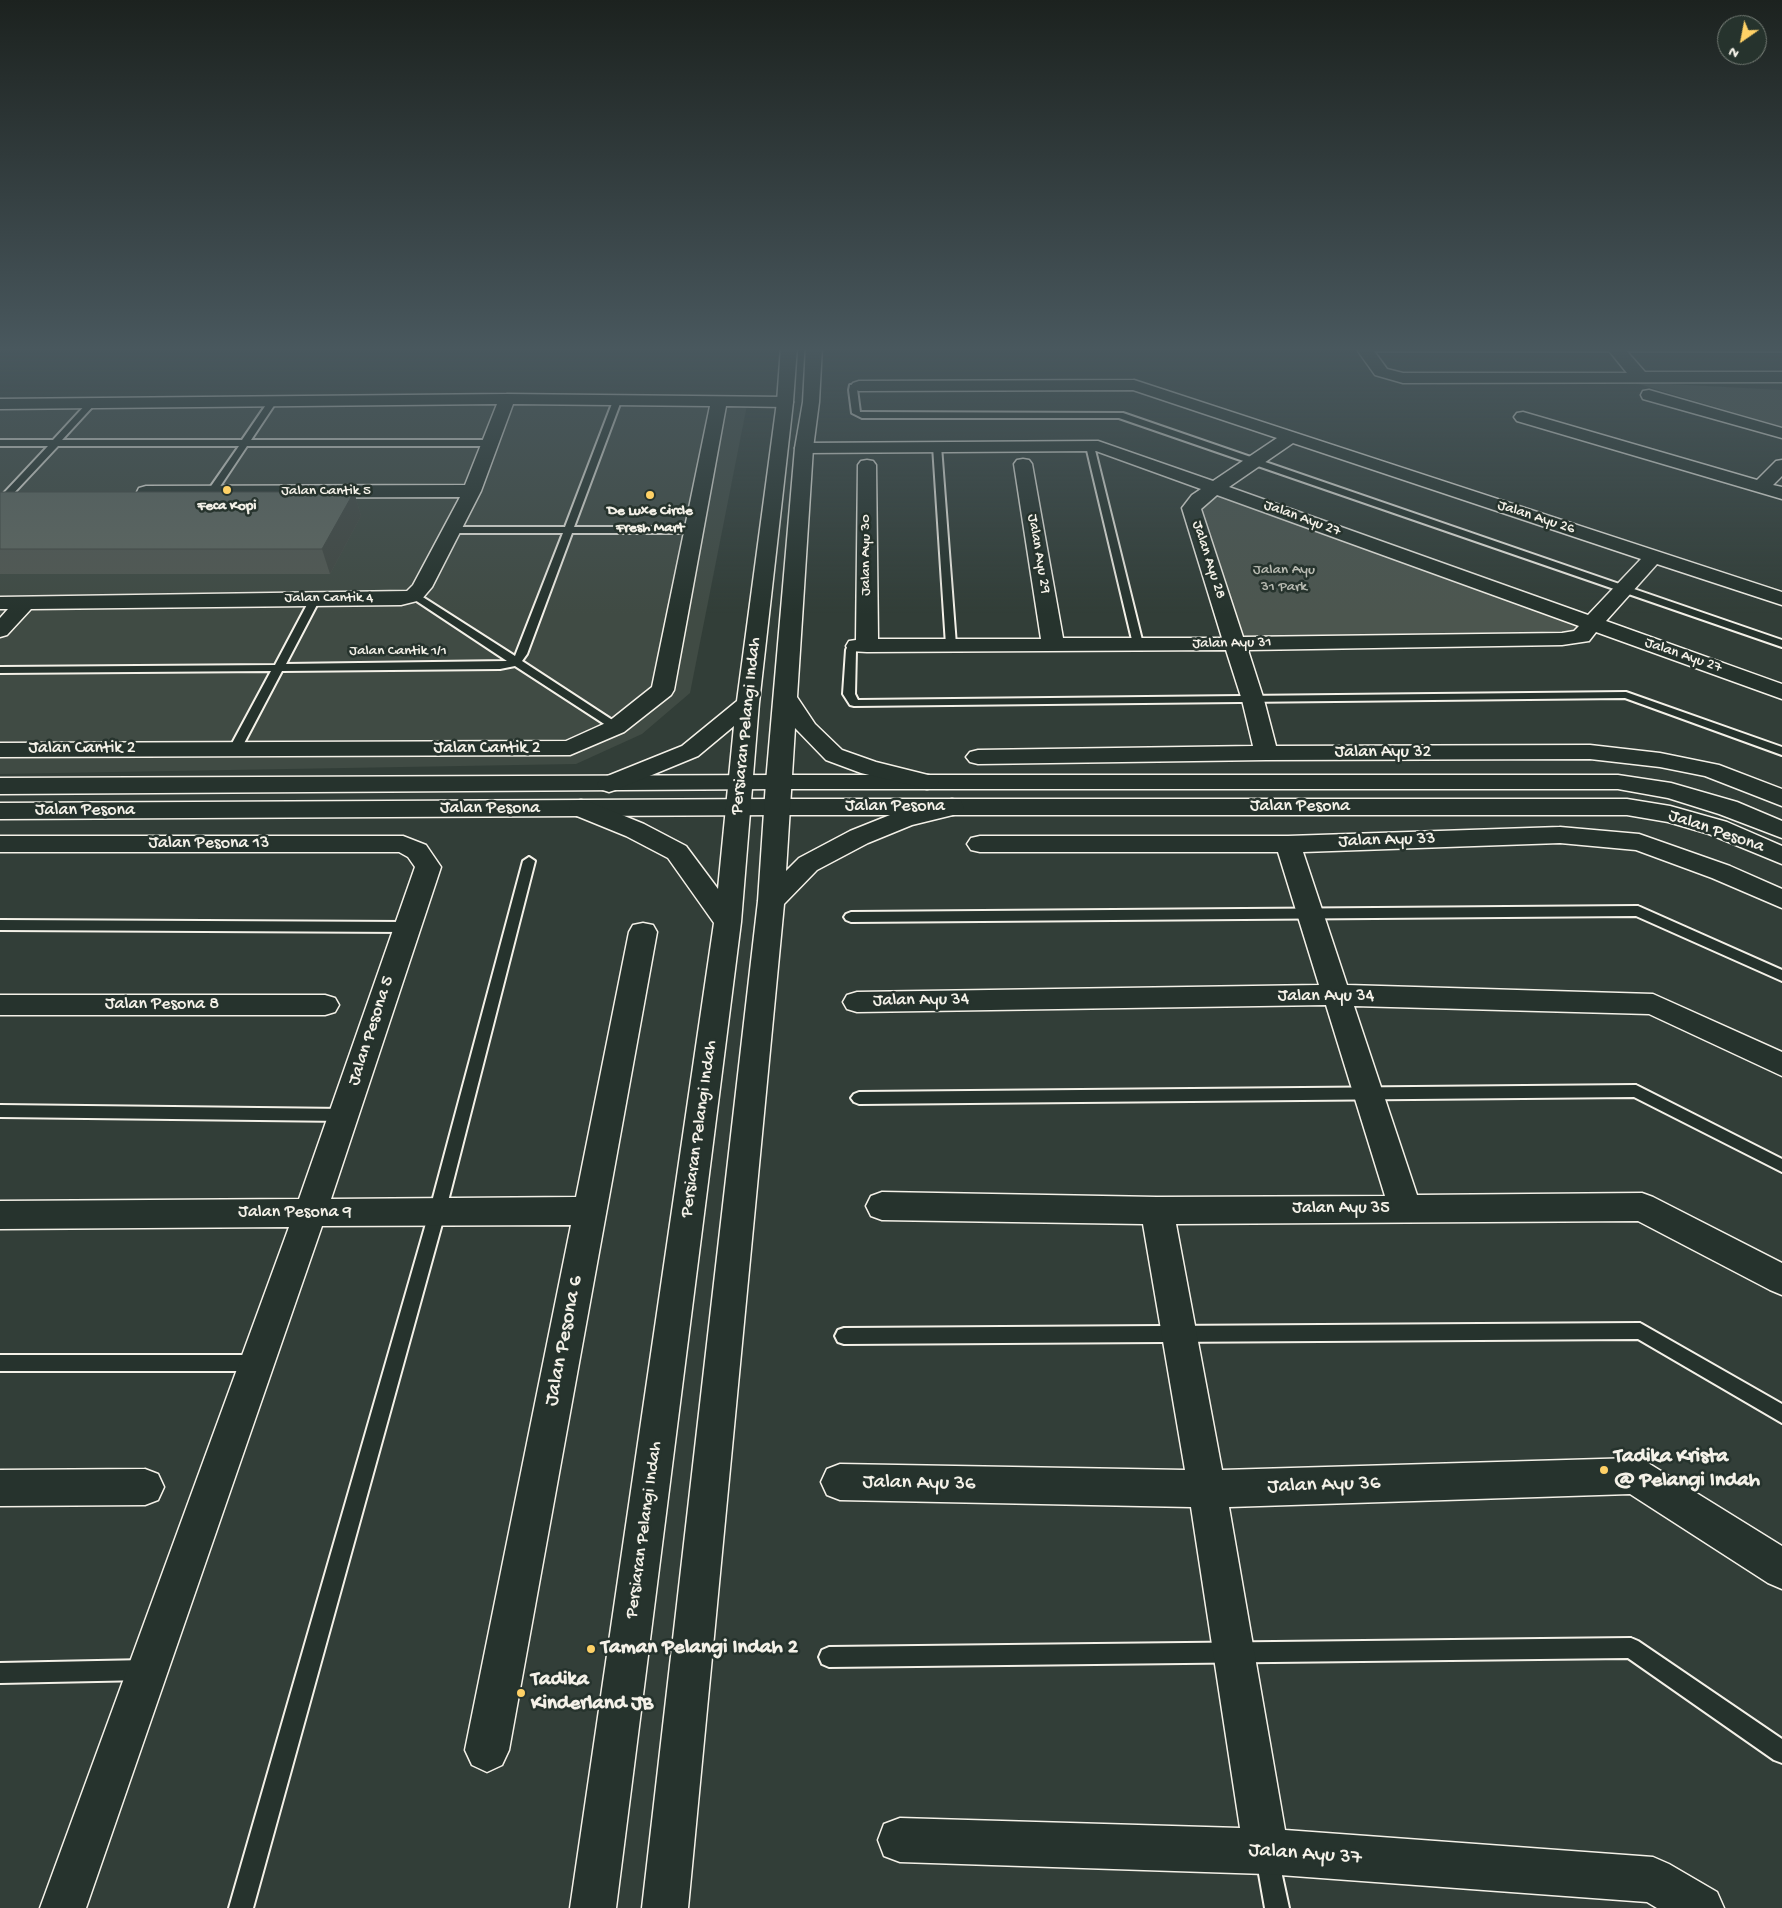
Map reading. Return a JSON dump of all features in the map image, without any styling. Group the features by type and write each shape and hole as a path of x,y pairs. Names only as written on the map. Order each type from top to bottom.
{"street":[{"path":"414,596 422,587 472,491 492,436"},
{"name":"Jalan Cantik 2","path":"0,750 570,748 616,727 663,690 712,436"},
{"name":"Persiaran Pelangi Indah","path":"593,1908 728,922 748,703 781,436"},
{"name":"Persiaran Pelangi Indah","path":"665,1908 771,901 776,807 806,436"},
{"name":"Jalan Ayu 26","path":"1287,436 1782,599"},
{"path":"1587,436 1782,493"},
{"path":"1217,488 1290,437"},
{"name":"Jalan Ayu 27","path":"804,448 1090,446 1112,450 1782,692"},
{"name":"Jalan Ayu 29","path":"1023,464 1054,645"},
{"name":"Jalan Ayu 30","path":"862,646 867,465"},
{"path":"1761,487 1782,465"},
{"name":"Jalan Ayu 28","path":"1217,488 1200,499 1192,508 1234,644"},
{"name":"Jalan Cantik 5","path":"125,492 472,491"},
{"path":"5,493 28,493"},
{"name":"Jalan Ayu 31","path":"862,646 1234,644 1562,639 1581,636 1654,556"},
{"name":"Jalan Cantik 4","path":"0,603 315,599 401,600 414,596"},
{"path":"0,630 25,603"},
{"path":"1234,644 1253,700 1266,753"},
{"path":"786,697 807,729 834,755 868,768 927,782"},
{"path":"609,784 690,751 748,703"},
{"name":"Jalan Ayu 32","path":"978,756 1590,752 1660,760 1711,770 1782,798"},
{"name":"Jalan Pesona","path":"0,786 778,782 1618,782 1671,791 1699,799 1728,808 1782,830"},
{"name":"Jalan Pesona","path":"0,811 776,807 1627,806 1670,814 1718,828 1782,856"},
{"path":"771,901 808,864 904,819 952,807"},
{"path":"581,808 635,830 676,852 704,887 728,922"},
{"name":"Jalan Ayu 33","path":"980,844 1288,844 1560,835 1638,842 1721,872 1782,899"},
{"name":"Jalan Pesona 13","path":"0,844 403,844 417,851"},
{"path":"1288,844 1406,1209"},
{"name":"Jalan Pesona 5","path":"63,1908 310,1213 428,867 417,851"},
{"name":"Jalan Pesona 6","path":"487,1750 643,932"},
{"name":"Jalan Ayu 34","path":"857,1002 1336,996 1653,1004 1782,1065"},
{"name":"Jalan Pesona 8","path":"0,1006 325,1005"},
{"name":"Jalan Ayu 35","path":"882,1206 1157,1211 1642,1207 1782,1280"},
{"path":"1157,1211 1207,1489 1266,1851"},
{"name":"Jalan Pesona 9","path":"0,1216 590,1212"},
{"name":"Jalan Ayu 36","path":"840,1482 1207,1489 1635,1476 1782,1569"},
{"path":"0,1488 145,1487"},
{"name":"Jalan Ayu 37","path":"900,1840 1266,1851 1653,1880 1702,1908"}],"lane":[{"path":"5,493 61,436"},
{"path":"212,492 250,436"},
{"path":"515,663 522,654 604,436"},
{"path":"1180,436 1782,644"},
{"path":"0,443 489,443"},
{"path":"937,446 951,645"},
{"path":"1090,446 1138,644"},
{"path":"452,530 694,530"},
{"path":"414,596 616,727"},
{"path":"235,749 315,599"},
{"path":"862,646 852,647 851,650 849,694 854,703 1626,695 1782,750"},
{"name":"Jalan Cantik 1/1","path":"0,670 500,666 515,663"},
{"path":"241,1908 437,1213 529,861"},
{"path":"851,917 1638,911 1782,976"},
{"path":"0,925 407,926"},
{"path":"859,1098 1636,1091 1782,1166"},
{"path":"0,1111 344,1115"},
{"path":"844,1336 1640,1331 1782,1414"},
{"path":"0,1363 257,1363"},
{"path":"829,1657 1631,1648 1782,1752"},
{"path":"0,1673 149,1670"},
{"path":"1266,1851 1277,1908"}],"shaded area":[{"path":"0,436 741,436 690,693 642,734 576,764 0,774"}],"green space":[{"name":"Jalan Ayu 31 Park","path":"1219,492 1583,626 1577,632 1558,635 1240,640 1198,511"}],"building":[{"path":"0,492 354,492 322,549 0,549"}],"place":[{"name":"Feca Kopi","path":"227,490"},
{"name":"De Luxe Circle Fresh Mart","path":"650,495"},
{"name":"Tadika Krista @ Pelangi Indah","path":"1604,1470"},
{"name":"Taman Pelangi Indah 2","path":"591,1649"},
{"name":"Tadika Kinderland JB","path":"521,1693"}]}
